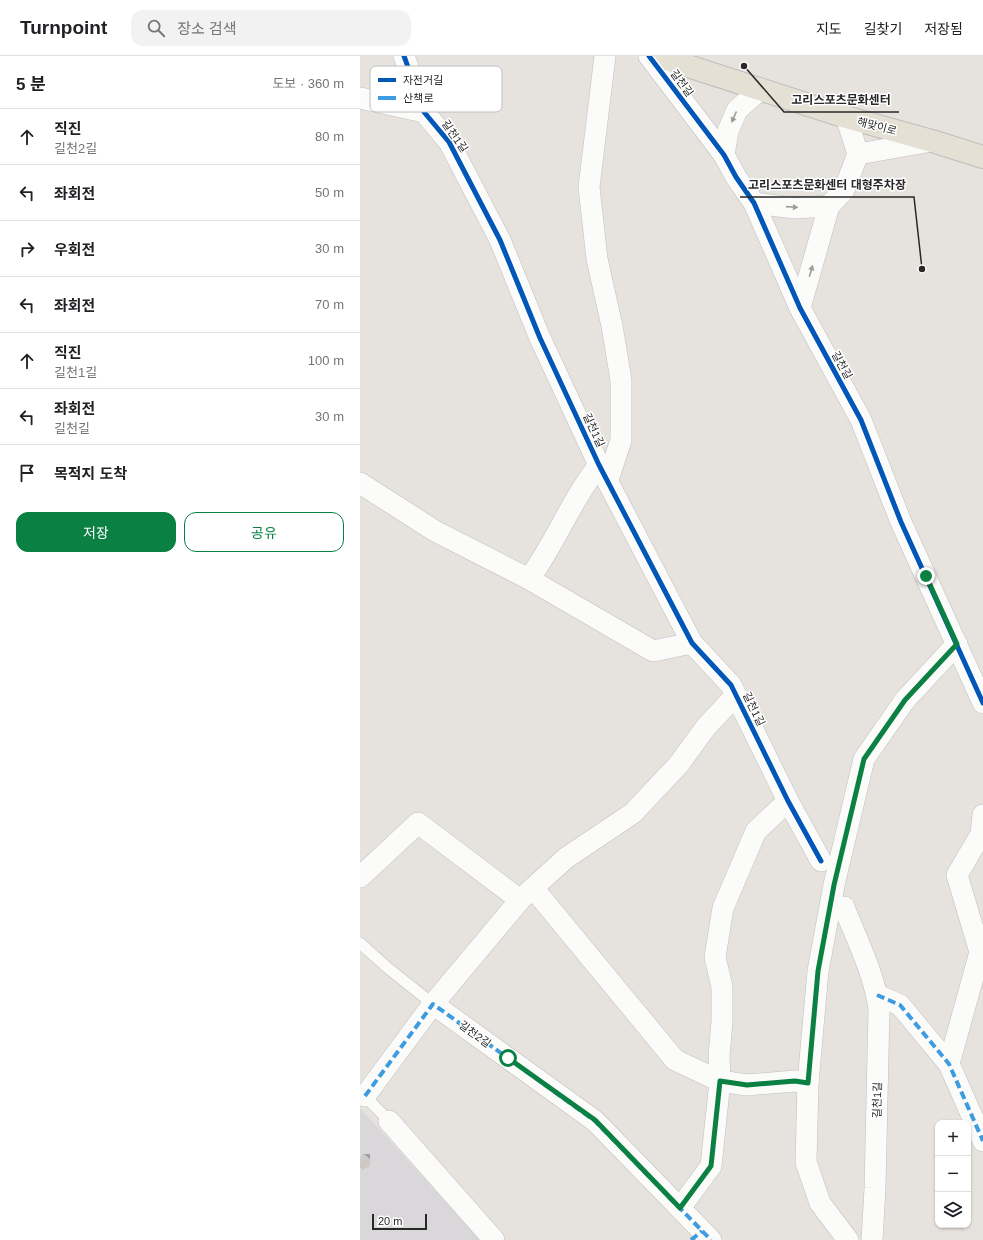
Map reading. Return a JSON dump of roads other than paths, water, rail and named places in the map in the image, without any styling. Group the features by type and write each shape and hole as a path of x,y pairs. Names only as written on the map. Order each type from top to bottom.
{"main road":[{"name":"해맞이로","path":"656,56 846,118 932,141 983,157"}],"street":[{"name":"길천1길","path":"404,56 408,66"},
{"path":"529,579 546,556 585,483 604,472 621,440 621,380 612,326 597,259 589,187 605,56"},
{"name":"길천길","path":"650,56 724,155 736,177 754,203 800,308 861,420 901,522 983,703"},
{"path":"724,155 728,131 737,110 761,90"},
{"path":"360,98 370,100"},
{"name":"길천1길","path":"424,112 449,142 500,240 540,338 604,472 692,643 731,685 788,801 821,861"},
{"path":"800,308 829,206 844,190 858,154 846,118"},
{"path":"858,154 932,141"},
{"path":"754,203 794,208 829,206"},
{"path":"360,483 435,531 529,579 653,651 692,643"},
{"path":"848,1240 820,1203 806,1162 808,1083 818,971 834,885 864,759 905,700 957,644"},
{"path":"362,1094 433,1004 526,894 566,858 633,813 679,764 706,727 736,695"},
{"path":"680,1208 711,1166 720,1081 722,987 715,957 723,908 756,831 788,801"},
{"path":"949,1064 980,952 957,875 981,834 983,815"},
{"path":"360,877 418,823 526,894 675,1060 720,1081 747,1085 795,1081 808,1083"},
{"name":"길천1길","path":"844,907 866,962 877,995 879,1025 875,1188 872,1240"},
{"path":"877,995 900,1005 949,1064 983,1141"},
{"name":"길천2길","path":"433,1004 595,1120 680,1208 701,1237"},
{"path":"389,1121 494,1240"}],"lane":[{"path":"821,861 844,907"},
{"name":"길천2길","path":"360,943 389,969 433,1004"},
{"path":"362,1094 389,1121"}],"place":[{"name":"고리스포츠문화센터","path":"744,66"},
{"name":"고리스포츠문화센터 대형주차장","path":"922,269"}]}
